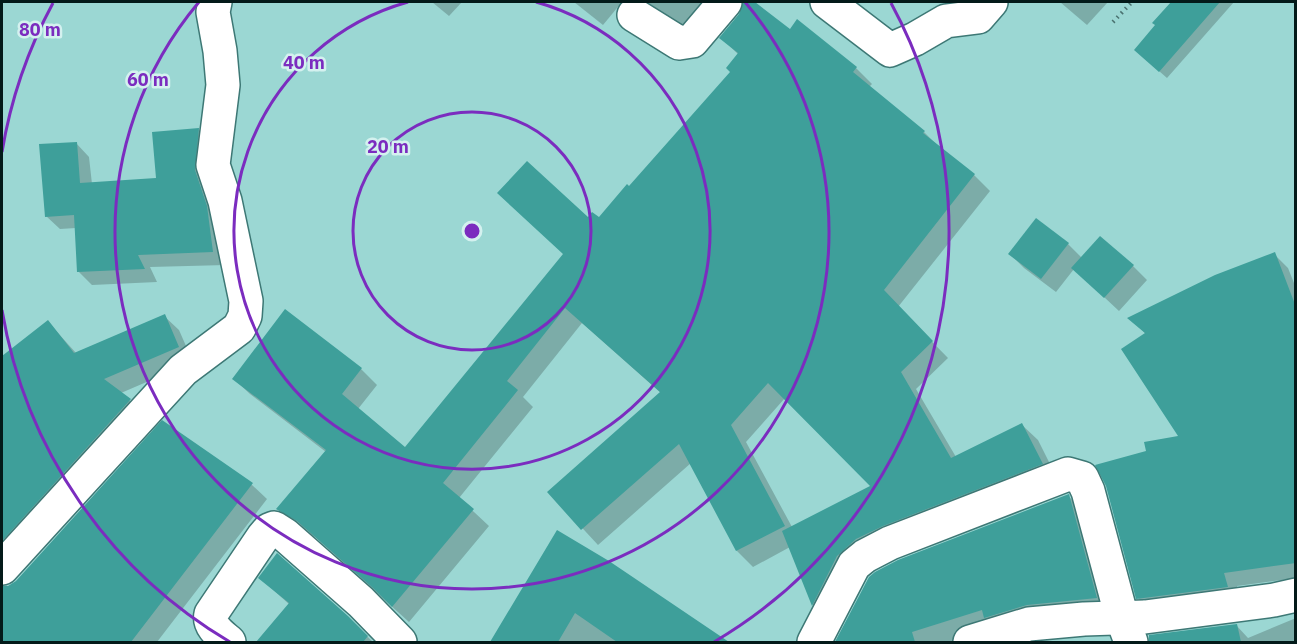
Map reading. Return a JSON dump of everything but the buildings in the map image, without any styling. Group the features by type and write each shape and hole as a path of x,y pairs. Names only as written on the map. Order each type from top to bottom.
{"street":[{"path":"2,568 183,370 238,328 245,316 246,301 225,201 213,165 223,85 213,12 215,2"},
{"path":"634,15 679,43 692,41 725,2"},
{"path":"826,2 890,50 946,21 978,17 991,2"},
{"path":"814,642 854,565 865,556 890,543 1068,474 1082,478 1088,491 1127,630"},
{"path":"229,642 212,626 211,614 263,537 274,528 285,534 361,602 400,642"},
{"path":"970,642 1029,624 1084,619 1127,630 1211,609 1296,595"}],"path":[{"path":"1113,22 1132,2"}]}
